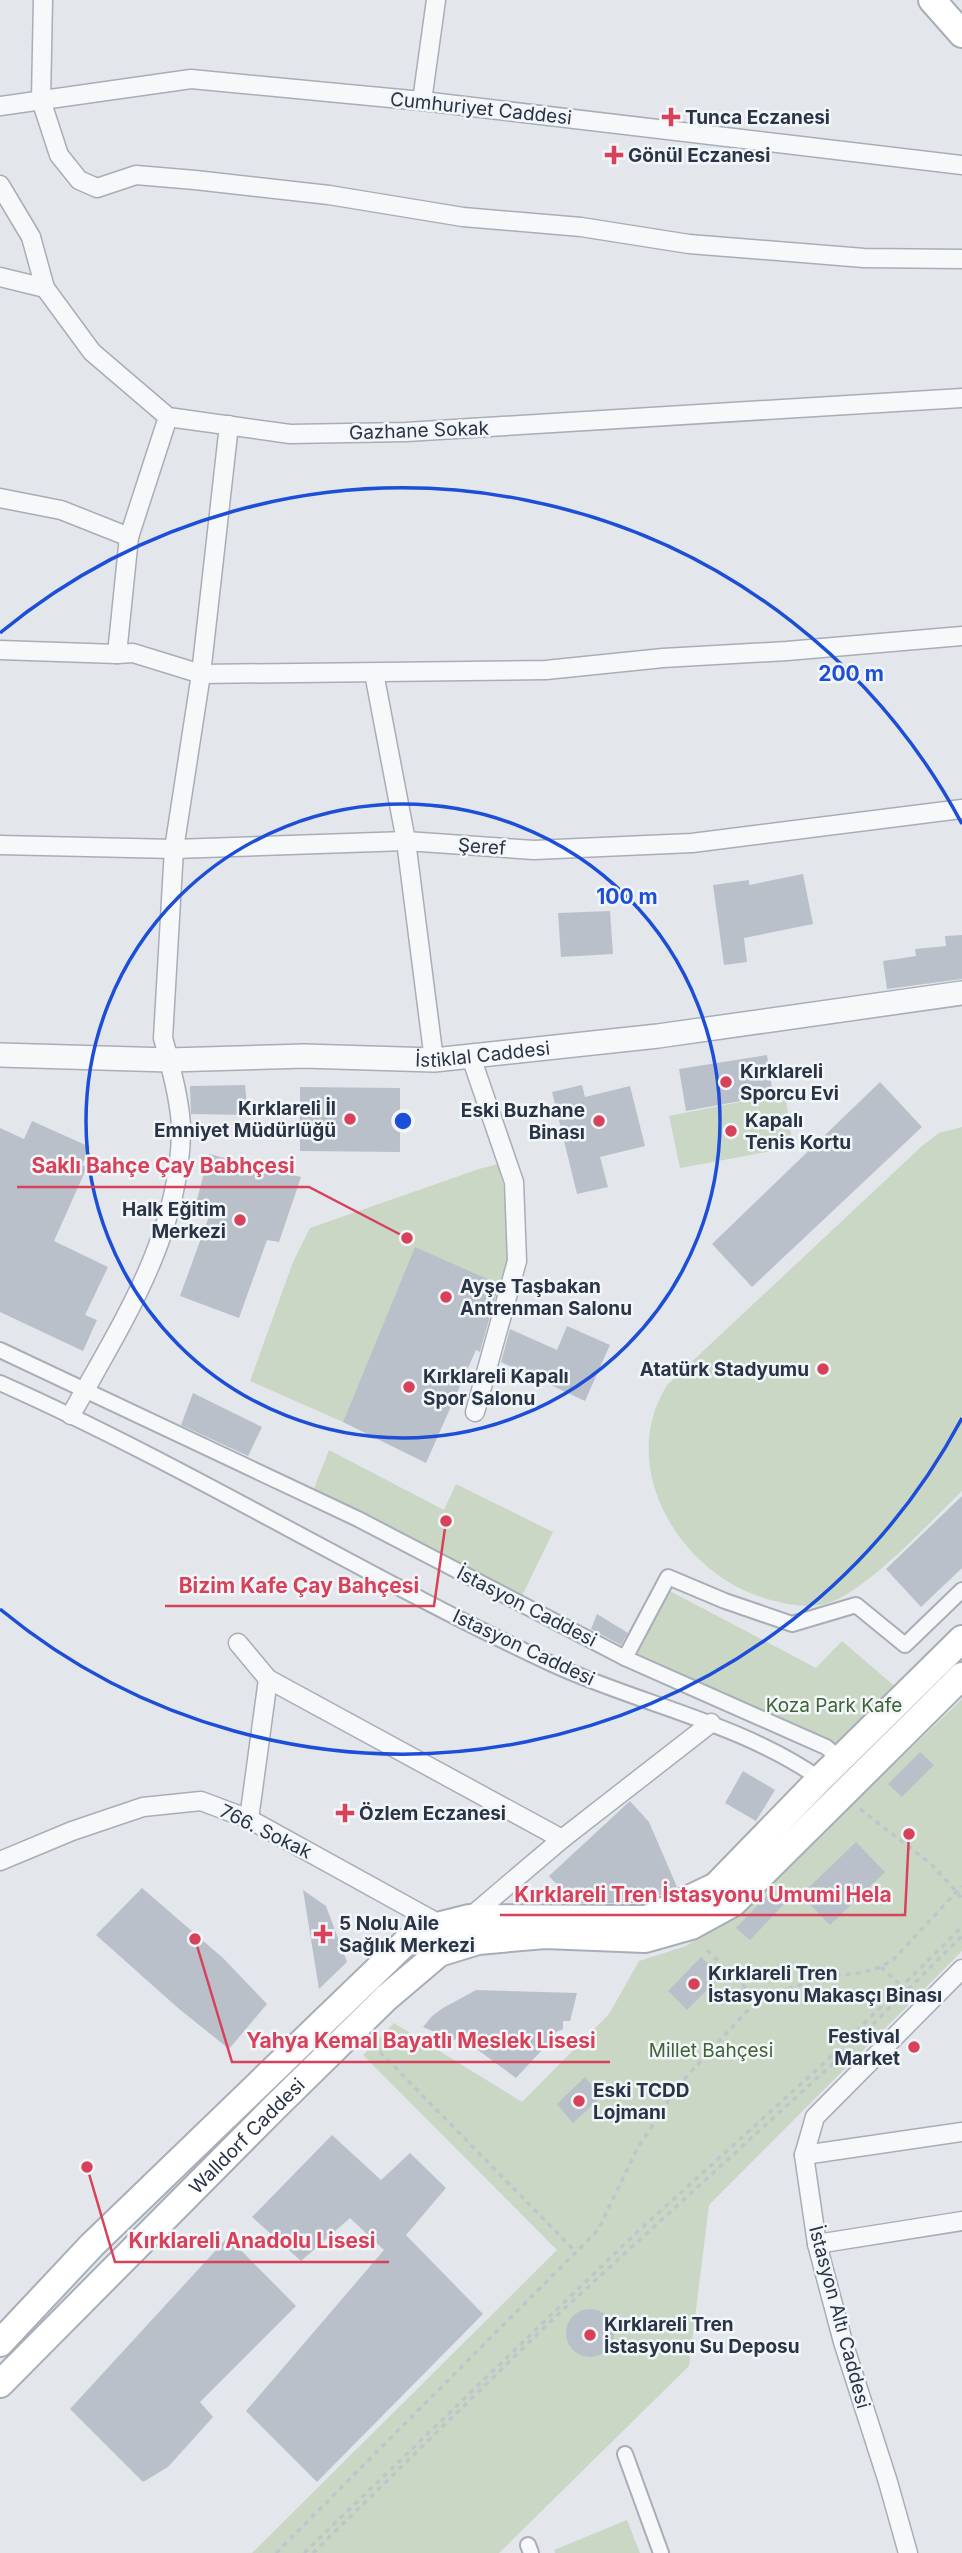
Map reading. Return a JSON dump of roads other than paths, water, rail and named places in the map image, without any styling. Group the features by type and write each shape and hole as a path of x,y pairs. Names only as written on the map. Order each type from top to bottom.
{"main road":[{"path":"932,0 962,34"},
{"path":"842,1795 851,1767 962,1639"},
{"path":"851,1767 962,1676"},
{"name":"Walldorf Caddesi","path":"0,2343 92,2245 406,1942 441,1925 469,1918 647,1919 660,1914 716,1886 820,1779 851,1767"},
{"name":"Walldorf Caddesi","path":"0,2384 386,1998 439,1953 478,1941 545,1935 645,1939 691,1926 733,1903 842,1795"}],"street":[{"path":"43,0 41,100 59,155 79,180 97,188 136,175 329,195 463,218 581,227 690,244 864,258 962,260"},
{"path":"422,101 436,0"},
{"name":"Cumhuriyet Caddesi","path":"0,106 191,79 422,101 962,165"},
{"path":"0,185 31,237 45,288 92,352 168,417 128,537 117,653"},
{"path":"0,277 45,288"},
{"name":"Gazhane Sokak","path":"168,417 290,434 406,432 962,398"},
{"path":"71,1415 118,1335 154,1261 174,1196 181,1131 163,1038 174,849 201,674 229,425"},
{"path":"0,498 61,510 128,537"},
{"path":"0,650 133,653 201,674 374,673 546,670 663,658 788,651 962,636"},
{"path":"374,673 406,841 434,1060"},
{"name":"Şeref","path":"0,845 174,849 406,841 534,850 692,843 962,809"},
{"name":"İstiklal Caddesi","path":"0,1055 169,1060 304,1056 434,1060 659,1036 962,993"},
{"path":"471,1057 514,1182 517,1261 475,1412"},
{"name":"İstasyon Caddesi","path":"0,1350 358,1519 625,1657 826,1747 851,1767"},
{"name":"Istasyon Caddesi","path":"0,1384 71,1415 375,1575 554,1665 711,1723 796,1763 842,1795"},
{"path":"625,1657 668,1577 725,1601 792,1624 856,1605 905,1645 962,1590"},
{"path":"238,1643 268,1679 562,1839"},
{"path":"250,1819 268,1679"},
{"path":"469,1918 562,1839 711,1723"},
{"name":"766. Sokak","path":"0,1861 72,1831 143,1807 201,1801 250,1819 441,1925"},
{"name":"İstasyon Altı Caddesi","path":"908,2553 843,2342 817,2244 804,2155 815,2117 960,1973"},
{"path":"804,2155 962,2132"},
{"path":"817,2244 962,2221"},
{"path":"625,2454 661,2553"}],"place":[{"name":"Tunca Eczanesi","path":"671,117"},
{"name":"Gönül Eczanesi","path":"614,155"},
{"name":"Kırklareli Sporcu Evi","path":"726,1082"},
{"name":"Kırklareli İl Emniyet Müdürlüğü","path":"350,1119"},
{"name":"Eski Buzhane Binası","path":"599,1121"},
{"name":"Kapalı Tenis Kortu","path":"731,1131"},
{"name":"Halk Eğitim Merkezi","path":"240,1220"},
{"name":"Saklı Bahçe Çay Babhçesi","path":"407,1238"},
{"name":"Ayşe Taşbakan Antrenman Salonu","path":"446,1297"},
{"name":"Atatürk Stadyumu","path":"823,1369"},
{"name":"Kırklareli Kapalı Spor Salonu","path":"409,1387"},
{"name":"Bizim Kafe Çay Bahçesi","path":"446,1521"},
{"name":"Özlem Eczanesi","path":"345,1813"},
{"name":"Kırklareli Tren İstasyonu Umumi Hela","path":"909,1834"},
{"name":"5 Nolu Aile Sağlık Merkezi","path":"323,1934"},
{"name":"Yahya Kemal Bayatlı Meslek Lisesi","path":"195,1939"},
{"name":"Kırklareli Tren İstasyonu Makasçı Binası","path":"694,1984"},
{"name":"Festival Market","path":"914,2047"},
{"name":"Eski TCDD Lojmanı","path":"579,2101"},
{"name":"Kırklareli Anadolu Lisesi","path":"87,2167"},
{"name":"Kırklareli Tren İstasyonu Su Deposu","path":"590,2335"}],"park label":[{"name":"Koza Park Kafe","path":"834,1705"},
{"name":"Millet Bahçesi","path":"711,2050"}]}
